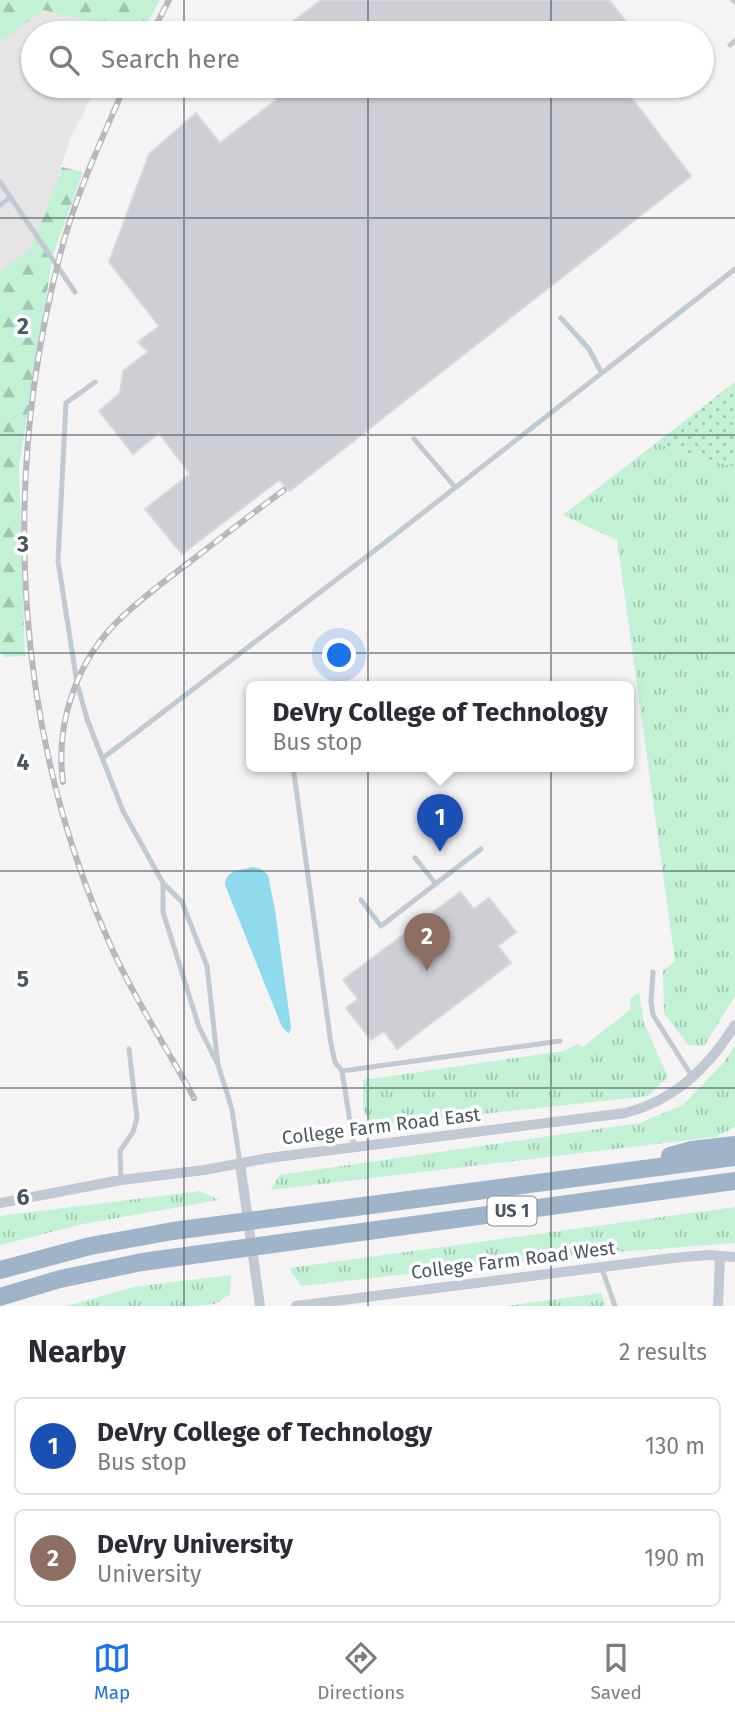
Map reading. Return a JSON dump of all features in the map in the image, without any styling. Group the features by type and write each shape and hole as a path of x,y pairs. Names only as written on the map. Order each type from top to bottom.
{"highway":[{"path":"596,1175 692,1150 735,1144"},
{"name":"US 1","path":"0,1270 90,1246 211,1226 735,1157"},
{"name":"US 1","path":"0,1297 102,1270 214,1251 735,1181"}],"street":[{"name":"College Farm Road East","path":"0,1203 121,1180 625,1113 661,1100 693,1078 715,1056 735,1025"},
{"path":"240,1163 260,1306"},
{"name":"College Farm Road West","path":"296,1306 684,1256 735,1257"},
{"path":"718,1306 720,1256"}],"lane":[{"path":"0,182 75,292"},
{"path":"0,205 10,197"},
{"path":"103,758 735,269"},
{"path":"561,317 589,349 601,372"},
{"path":"95,382 66,403 58,561 77,683 87,719 124,811 163,883 182,902 207,966 218,1065"},
{"path":"414,439 455,487"},
{"path":"294,772 331,1044 335,1062 342,1071 354,1147"},
{"path":"361,901 382,926 481,849"},
{"path":"415,858 436,884"},
{"path":"163,883 163,912 200,1027 218,1065 232,1110 240,1163"},
{"path":"653,972 653,1015 693,1078"},
{"path":"342,1071 560,1041"},
{"path":"121,1180 120,1151 133,1132 136,1118 135,1089 128,1049"},
{"path":"601,1266 615,1306"}],"shaded area":[{"path":"0,0 141,0 130,21 21,21 21,98 91,98 70,139 0,355"}],"green space":[{"path":"0,0 160,0 149,21 90,21 43,10 28,21 21,21 21,26 0,42"},
{"path":"62,167 83,172 53,255 19,466 25,656 5,657 0,652 0,272 31,248"},
{"path":"735,382 735,467 656,443"},
{"path":"656,443 735,467 735,996 704,1046 688,1045 664,1013 663,971 675,961 617,540 563,515"},
{"path":"639,992 644,1023 668,1077 648,1096 373,1126 363,1109 363,1080 564,1051 578,1044 583,1047 631,1009 630,999"},
{"path":"735,1046 735,1127 715,1137 271,1190 279,1175 640,1123 683,1105 725,1061"},
{"path":"200,1191 219,1200 83,1224 0,1245 0,1216"},
{"path":"735,1207 735,1243 577,1255 301,1286 289,1268"},
{"path":"231,1275 230,1294 215,1304 66,1306 134,1287"},
{"path":"601,1293 606,1306 506,1306"}],"water":[{"path":"253,867 268,875 291,1027 289,1034 282,1027 225,885 231,874"}],"building":[{"path":"321,0 609,0 626,21 294,21"},
{"path":"274,98 632,98 691,176 290,491 279,480 182,554 145,509 190,474 159,433 133,454 99,411 120,393 123,371 148,352 138,342 159,326 109,262 149,154 196,113 220,143 276,100"},
{"path":"460,892 474,909 489,898 516,932 498,946 511,963 397,1049 384,1031 371,1040 346,1008 358,999 343,980"}],"railway":[{"path":"158,21 169,0"},
{"path":"120,98 73,211 60,255 41,342 29,431 24,520 27,609 37,697 55,785 81,870 123,972 194,1098"},
{"path":"63,782 62,737 72,693 81,672 106,634 155,588 284,490"}],"place":[{"name":"DeVry College of Technology","path":"440,852"},
{"name":"DeVry University","path":"427,971"}]}
